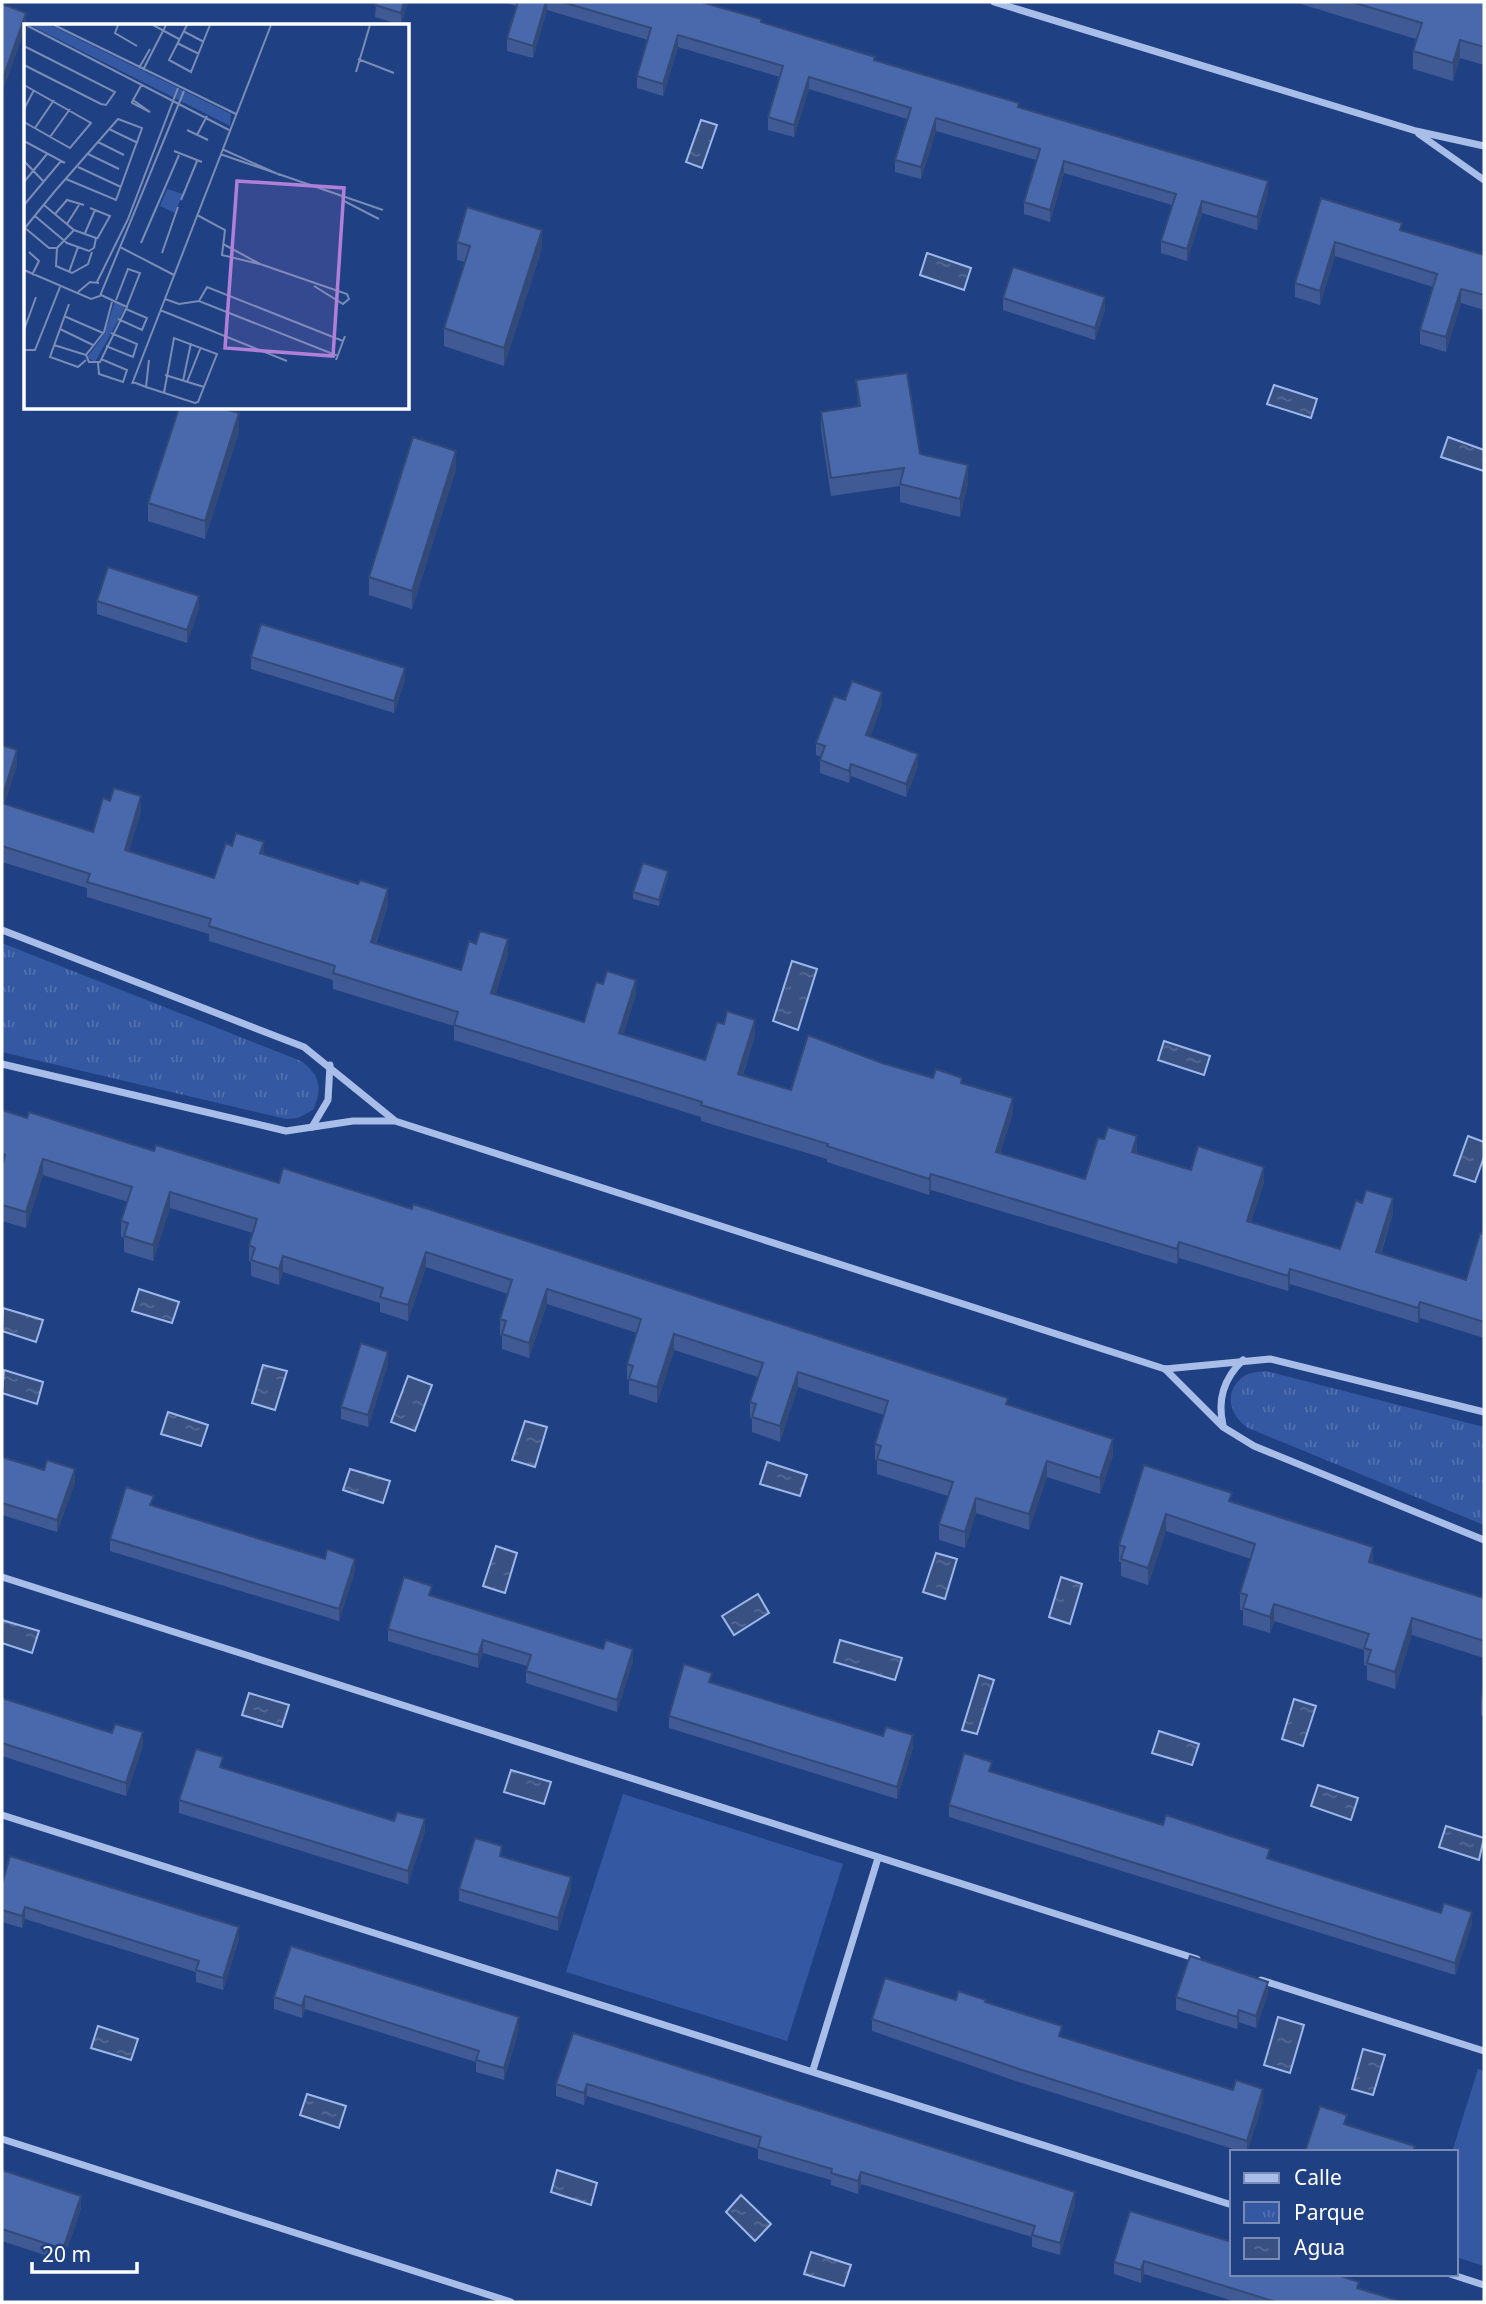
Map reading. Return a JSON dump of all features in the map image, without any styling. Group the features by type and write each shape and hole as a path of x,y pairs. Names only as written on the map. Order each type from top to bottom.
{"street":[{"path":"994,2 1416,131 1484,146"},
{"path":"1416,131 1484,180"},
{"path":"2,930 304,1047 330,1065 358,1093 395,1121"},
{"path":"2,1064 274,1129 311,1128 353,1121 395,1121 1165,1369 1213,1367 1259,1358 1287,1362 1484,1412"},
{"path":"311,1128 328,1100 330,1065"},
{"path":"1223,1426 1220,1404 1222,1390 1234,1368 1243,1360"},
{"path":"1165,1369 1223,1426 1254,1446 1484,1540"},
{"path":"2,1577 1208,1963"},
{"path":"2,1815 1230,2204"},
{"path":"813,2070 878,1858"},
{"path":"1247,1975 1484,2051"},
{"path":"2,2138 511,2302"},
{"path":"1456,2276 1484,2285"}],"green space":[{"path":"2,943 301,1061 312,1071 318,1082 318,1095 313,1110 298,1118 286,1119 2,1052"},
{"path":"1266,1371 1484,1427 1484,1525 1248,1428 1233,1410 1233,1389 1246,1375"},
{"path":"623,1794 843,1864 787,2041 566,1972"},
{"path":"1478,2069 1484,2071 1484,2266 1458,2258 1458,2150 1453,2150"}],"water":[{"path":"701,120 717,125 702,168 686,162"},
{"path":"927,253 971,268 964,290 920,275"},
{"path":"1274,385 1317,399 1311,418 1267,404"},
{"path":"1448,437 1484,450 1484,471 1441,457"},
{"path":"792,961 817,969 798,1030 773,1021"},
{"path":"1164,1041 1210,1056 1204,1075 1158,1060"},
{"path":"1468,1136 1484,1142 1484,1157 1475,1182 1454,1175"},
{"path":"139,1289 179,1302 172,1323 132,1311"},
{"path":"3,1308 43,1320 36,1342 2,1331"},
{"path":"263,1365 287,1371 275,1410 252,1403"},
{"path":"4,1370 43,1382 37,1404 2,1393"},
{"path":"408,1376 432,1385 415,1431 391,1422"},
{"path":"168,1412 208,1425 201,1446 161,1434"},
{"path":"525,1421 547,1427 535,1467 512,1460"},
{"path":"767,1462 807,1475 800,1496 760,1484"},
{"path":"350,1469 390,1481 383,1503 343,1490"},
{"path":"496,1546 517,1553 505,1593 483,1586"},
{"path":"936,1553 957,1559 945,1599 923,1592"},
{"path":"1061,1577 1082,1584 1070,1624 1049,1617"},
{"path":"758,1594 769,1613 734,1635 722,1616"},
{"path":"2,1620 39,1631 32,1653 2,1643"},
{"path":"840,1640 902,1658 895,1680 834,1662"},
{"path":"979,1675 994,1680 977,1734 962,1730"},
{"path":"249,1693 289,1705 282,1727 242,1715"},
{"path":"1294,1699 1316,1706 1303,1746 1282,1739"},
{"path":"1159,1731 1199,1744 1192,1765 1152,1753"},
{"path":"511,1770 551,1782 544,1804 504,1792"},
{"path":"1318,1785 1358,1798 1351,1820 1311,1806"},
{"path":"1446,1826 1484,1838 1479,1860 1439,1847"},
{"path":"1278,2017 1304,2025 1290,2073 1264,2065"},
{"path":"98,2026 138,2039 131,2060 91,2048"},
{"path":"1363,2049 1385,2055 1373,2095 1352,2089"},
{"path":"307,2094 346,2106 339,2128 300,2115"},
{"path":"557,2170 597,2183 591,2205 551,2192"},
{"path":"741,2195 771,2224 755,2241 726,2212"},
{"path":"811,2252 851,2265 844,2286 804,2274"}],"building":[{"path":"376,2 404,2 401,13 375,5"},
{"path":"518,2 546,2 533,46 507,38"},
{"path":"562,2 701,2 875,57 874,60 1019,103 1018,107 1268,181 1257,217 1202,201 1187,249 1161,241 1176,194 1064,161 1050,210 1024,202 1040,149 936,118 921,167 895,160 911,108 809,77 794,125 768,117 783,66 678,35 663,84 637,76 651,28"},
{"path":"1352,2 1484,2 1484,47 1460,40 1453,63 1413,51 1422,23"},
{"path":"2,4 26,13 3,78 2,77"},
{"path":"1321,198 1402,223 1400,230 1484,255 1484,295 1461,289 1446,337 1420,330 1437,274 1335,242 1320,291 1295,283"},
{"path":"467,207 542,230 504,348 444,328 470,246 457,242"},
{"path":"1013,267 1105,297 1095,328 1003,298"},
{"path":"907,373 920,454 968,465 960,499 900,484 904,468 831,478 821,412 860,406 856,380"},
{"path":"178,410 228,410 239,413 205,521 148,503"},
{"path":"413,437 456,451 412,591 369,577"},
{"path":"108,567 199,596 187,630 97,601"},
{"path":"261,624 405,668 394,701 251,657"},
{"path":"852,681 882,692 866,735 918,754 906,784 851,764 849,771 820,760 825,746 816,743 834,696 845,700"},
{"path":"2,745 17,750 2,798"},
{"path":"114,788 141,796 125,850 214,878 226,843 232,846 236,833 264,842 260,853 358,884 360,880 388,889 371,942 461,970 469,941 476,944 480,931 508,939 491,993 584,1022 596,982 603,984 607,971 636,980 619,1033 705,1060 717,1022 724,1024 727,1011 755,1020 738,1074 791,1090 808,1035 882,1063 933,1078 936,1069 962,1078 961,1083 1013,1098 996,1152 1085,1179 1098,1138 1104,1139 1108,1127 1137,1136 1132,1152 1191,1170 1198,1146 1264,1167 1247,1221 1340,1249 1356,1200 1362,1203 1366,1190 1393,1198 1376,1252 1466,1280 1480,1233 1484,1234 1484,1322 1420,1302 1418,1308 1290,1269 1288,1276 1179,1242 1177,1249 931,1174 929,1179 827,1146 828,1144 701,1105 702,1102 454,1025 458,1012 333,973 335,966 209,926 211,919 87,882 90,874 2,846 2,803 93,832 103,798 110,801"},
{"path":"643,863 668,871 659,900 633,892"},
{"path":"2,1110 27,1118 29,1112 154,1151 156,1145 279,1183 283,1168 412,1209 413,1204 1008,1398 1006,1404 1113,1439 1100,1478 1047,1461 1029,1514 976,1498 965,1532 939,1524 953,1482 877,1459 881,1446 875,1444 888,1401 798,1372 780,1426 752,1417 756,1404 750,1402 763,1363 674,1334 657,1387 629,1379 633,1366 627,1364 641,1319 547,1289 529,1343 502,1334 506,1321 500,1319 512,1280 426,1252 408,1305 380,1297 383,1288 283,1256 279,1269 251,1260 255,1248 249,1245 257,1219 170,1192 153,1245 124,1236 128,1223 121,1221 132,1187 43,1159 26,1212 2,1205 2,1166 5,1155 2,1153"},
{"path":"361,1343 388,1352 368,1415 341,1407"},
{"path":"2,1457 44,1470 47,1460 75,1469 57,1520 2,1503"},
{"path":"1144,1465 1232,1493 1229,1501 1373,1547 1369,1562 1484,1598 1484,1641 1412,1618 1395,1672 1367,1663 1371,1650 1364,1648 1369,1634 1274,1604 1270,1617 1243,1608 1247,1595 1240,1593 1255,1544 1166,1514 1148,1568 1121,1559 1125,1547 1119,1545"},
{"path":"126,1487 154,1496 150,1505 325,1559 327,1549 355,1559 339,1609 110,1539"},
{"path":"404,1577 432,1586 429,1595 603,1649 606,1640 633,1649 617,1700 526,1671 531,1655 483,1640 478,1655 388,1629"},
{"path":"684,1664 712,1673 709,1682 883,1736 886,1727 913,1735 897,1787 669,1716"},
{"path":"2,1698 112,1733 115,1724 143,1732 126,1783 2,1743"},
{"path":"196,1749 223,1757 220,1767 394,1821 397,1812 425,1819 408,1871 179,1800"},
{"path":"964,1753 992,1762 989,1771 1163,1825 1166,1815 1270,1849 1267,1858 1441,1913 1444,1903 1472,1912 1455,1963 949,1805"},
{"path":"475,1838 502,1846 500,1856 571,1877 558,1918 459,1889"},
{"path":"10,1856 239,1927 223,1978 196,1970 199,1961 25,1907 22,1916 2,1910 2,1884"},
{"path":"291,1946 519,2017 504,2068 476,2060 479,2051 305,1996 302,2006 274,1997"},
{"path":"1190,1956 1268,1982 1256,2016 1239,2010 1237,2017 1176,1997"},
{"path":"885,1978 956,2000 958,1991 986,2000 985,2002 1062,2026 1059,2036 1233,2090 1236,2080 1263,2089 1247,2141 872,2019"},
{"path":"573,2033 1075,2192 1060,2243 1032,2235 1035,2226 861,2172 858,2181 831,2173 832,2169 758,2147 761,2137 587,2084 584,2093 556,2084"},
{"path":"1320,2106 1347,2115 1344,2124 1415,2146 1414,2150 1306,2150"},
{"path":"2,2170 81,2196 63,2249 2,2229"},
{"path":"1130,2211 1230,2241 1230,2276 1341,2276 1359,2282 1357,2288 1403,2302 1276,2302 1144,2261 1141,2270 1114,2262"}]}
